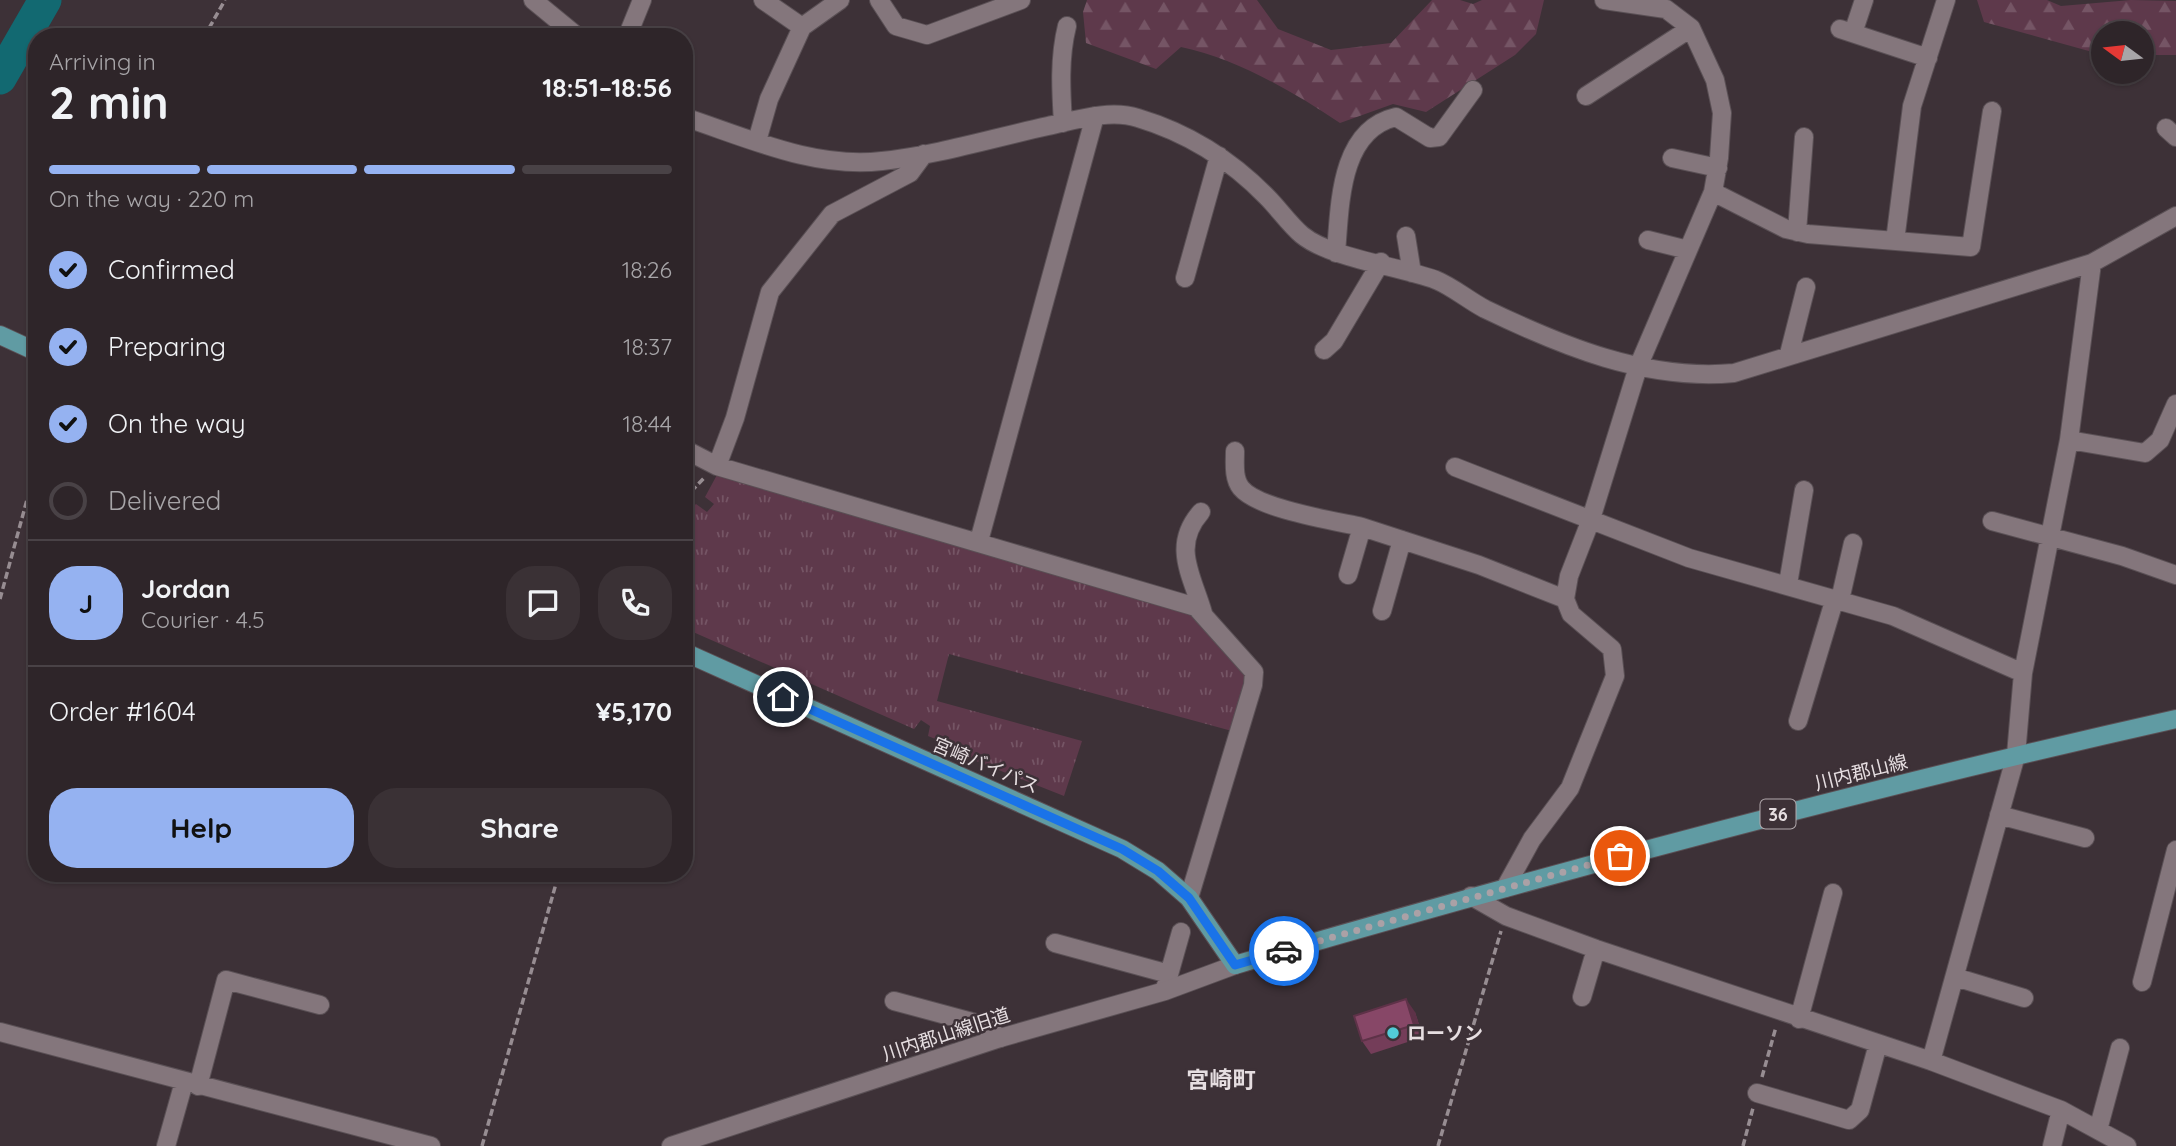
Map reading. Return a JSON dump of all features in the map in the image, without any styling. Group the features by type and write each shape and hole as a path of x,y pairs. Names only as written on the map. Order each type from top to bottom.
{"main road":[{"path":"0,335 28,348"},
{"name":"宮崎バイパス","path":"693,656 1122,849 1158,871 1189,898 1235,965"},
{"name":"川内郡山線","path":"1235,965 1471,896 1698,834 2016,755 2176,719"}],"street":[{"path":"533,0 567,28"},
{"path":"631,28 642,0"},
{"path":"763,0 802,27"},
{"path":"757,141 769,99 802,27 840,0"},
{"path":"879,0 896,26 927,35 1021,0"},
{"path":"1505,888 1532,839 1570,788 1615,676 1612,649 1571,614 1565,598 1569,576 1590,522 1638,367 1713,192 1718,168 1722,113 1715,80 1691,29 1666,9 1604,0"},
{"path":"1864,0 1846,31 1928,58"},
{"path":"1895,241 1912,106 1946,0"},
{"path":"1063,123 1061,85 1063,42 1067,26"},
{"path":"1586,96 1691,29"},
{"path":"1336,253 1341,195 1355,144 1383,120 1396,117 1430,138 1439,137 1473,90"},
{"path":"1713,192 1797,232 1971,247 1992,111"},
{"path":"979,541 1095,116"},
{"path":"693,120 820,161 880,162 1095,116 1135,117 1194,140 1219,156 1266,195 1303,236 1336,253 1381,262 1439,281 1476,305 1553,342 1638,367 1696,376 1734,373 2092,263 2151,233 2176,216"},
{"path":"1797,232 1804,137"},
{"path":"717,466 735,418 770,292 832,214 910,173 924,154"},
{"path":"1185,278 1219,156"},
{"path":"1672,158 1718,168"},
{"path":"1406,236 1412,272"},
{"path":"1648,240 1688,250"},
{"path":"1324,350 1334,341 1381,262"},
{"path":"1931,1061 2016,755 2022,673 2069,440 2092,263"},
{"path":"1790,355 1806,286"},
{"path":"2069,440 2098,442 2145,453 2160,440 2176,404"},
{"path":"1235,451 1235,472 1241,489 1259,500 1280,509 1362,527 1565,598"},
{"path":"693,454 717,466 979,541 1196,607 1203,612 1254,672 1253,685 1189,898"},
{"path":"1455,467 1590,522 1689,558 1788,584 1892,616 2022,673"},
{"path":"1788,584 1804,490"},
{"path":"1201,512 1188,526 1184,556 1203,612"},
{"path":"1992,521 2122,556 2176,575"},
{"path":"1348,575 1362,527"},
{"path":"1382,611 1402,540"},
{"path":"1798,721 1838,599 1853,543"},
{"path":"1999,815 2085,838"},
{"path":"2142,982 2176,850"},
{"path":"1799,1019 1833,892"},
{"path":"1471,896 1506,916 1596,949 1931,1061 2061,1110 2127,1146"},
{"path":"1055,943 1167,983 1181,932"},
{"path":"1583,997 1596,949"},
{"name":"川内郡山線旧道","path":"671,1146 709,1131 1167,983 1235,965"},
{"path":"1955,977 2024,998"},
{"path":"166,1146 191,1084 226,980 320,1005"},
{"path":"894,1001 983,1025 1000,1038"},
{"path":"0,1032 431,1146"},
{"path":"1757,1093 1849,1120 1860,1110 1878,1044"},
{"path":"2098,1130 2120,1048"},
{"path":"2052,1146 2061,1110"}],"path":[{"path":"209,28 225,0"},
{"path":"693,490 717,466"},
{"path":"0,599 28,496"},
{"path":"482,1146 556,882"},
{"path":"1438,1146 1506,916"}],"green space":[{"path":"1087,0 1257,0 1278,29 1331,50 1391,43 1432,0 1460,0 1473,4 1482,0 1544,0 1536,34 1515,55 1426,112 1393,104 1340,123 1264,78 1202,52 1181,47 1156,69 1086,43 1083,12"},
{"path":"1977,0 2047,0 2061,6 2131,0 2176,1 2176,55 2154,55 2154,21 2091,21 2091,52 1984,22"},
{"path":"718,473 1188,613 1246,673 1232,731 949,654 937,701 1082,741 1064,796 971,759 970,753 928,736 930,726 921,720 914,729 693,632 693,507 696,504 707,512 714,504 705,497"}],"building":[{"path":"1406,999 1414,1025 1362,1041 1354,1016"}],"waterway":[{"path":"29,28 45,0"},
{"path":"0,78 28,29"}],"way so far":[{"path":"1284,951 1620,856"}],"place":[{"name":"ローソン","path":"1393,1033"}],"district":[{"name":"宮崎町","path":"1221,1079"}],"route":[{"path":"783,697 1122,849 1158,871 1189,898 1235,965 1284,951"}]}
